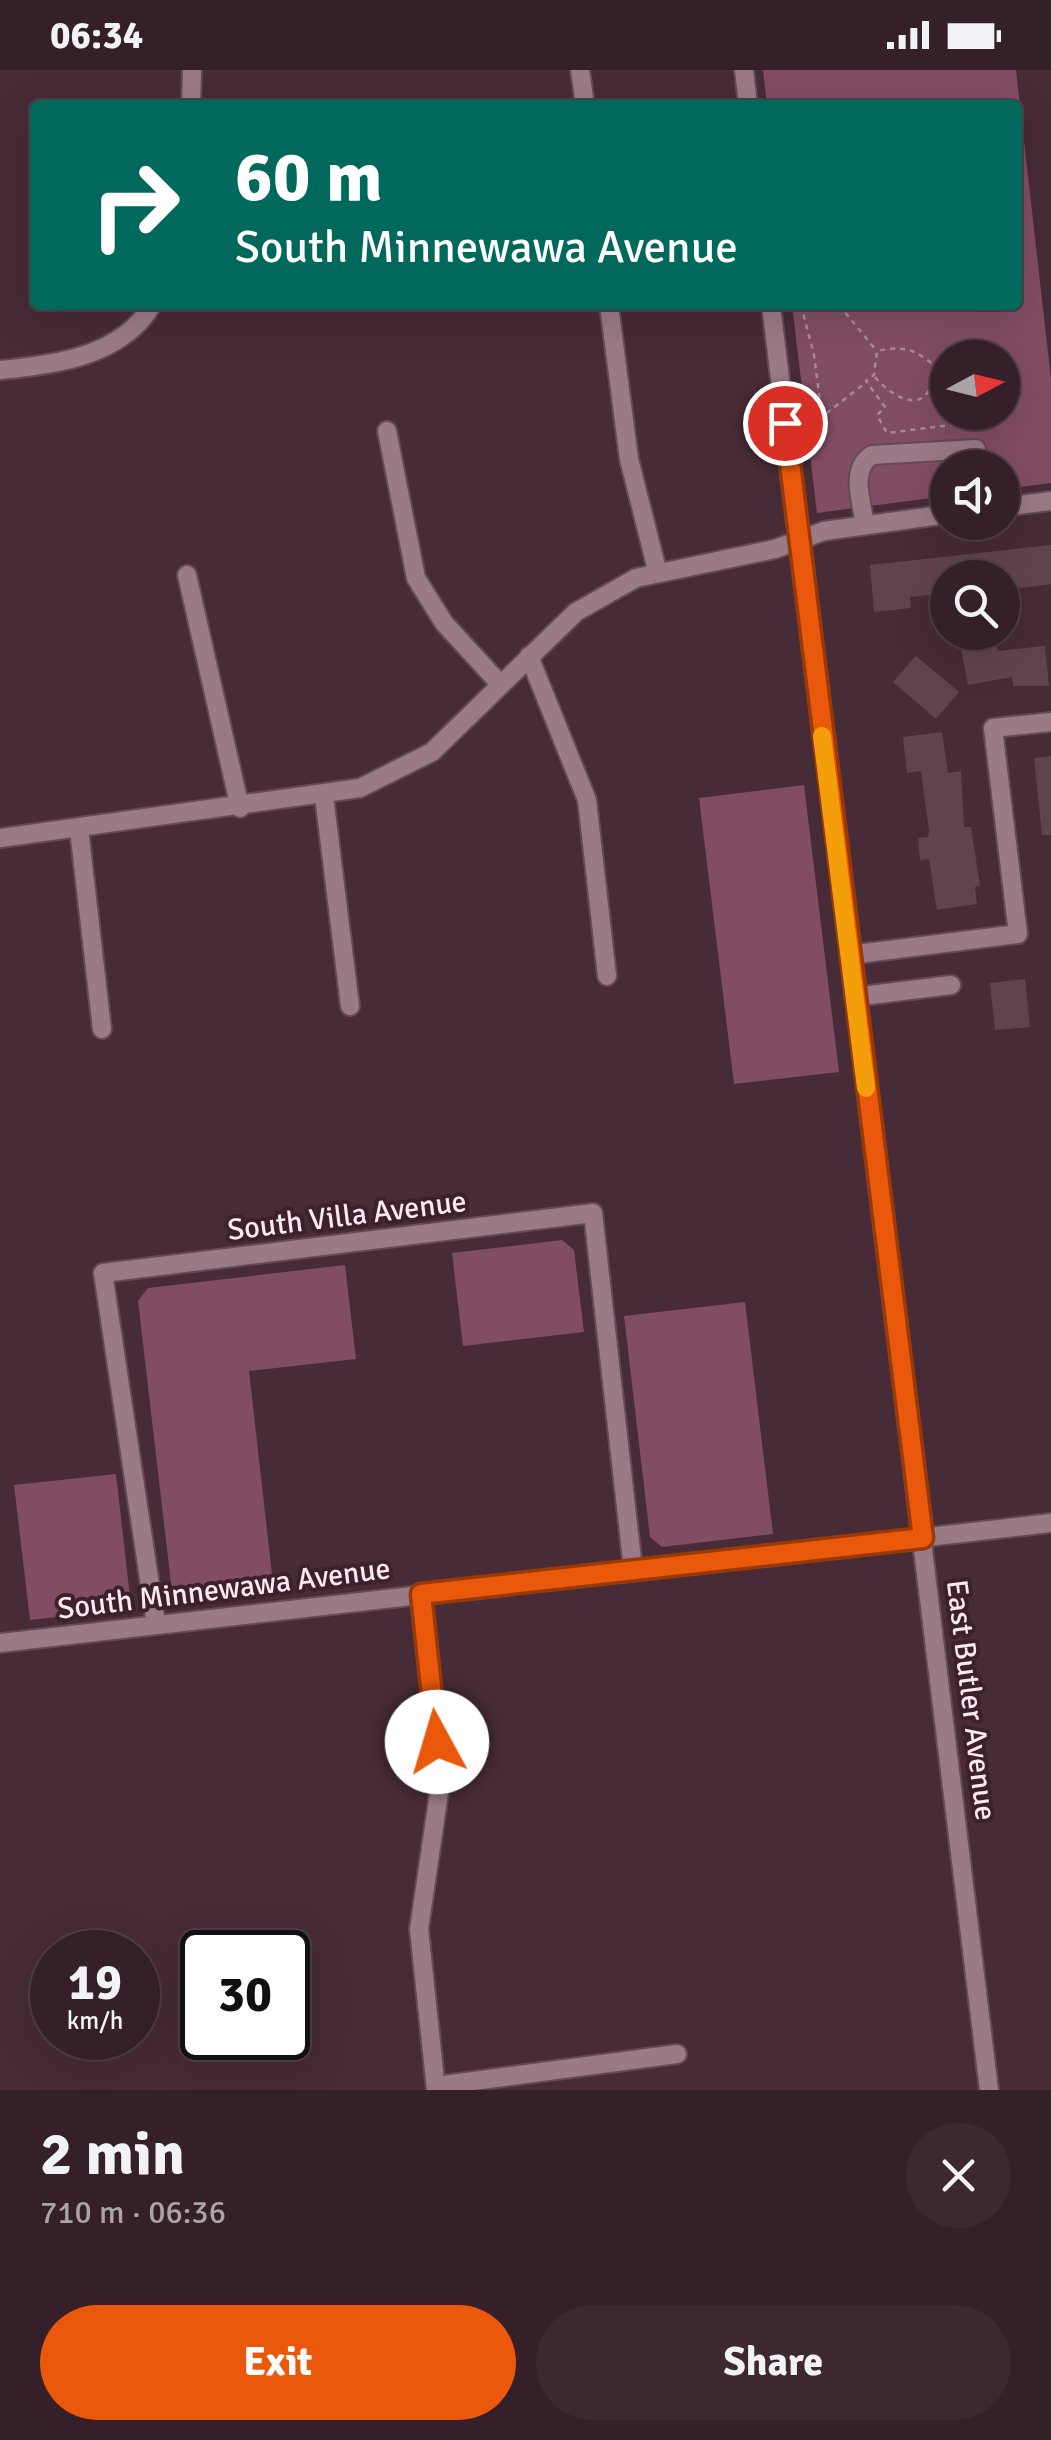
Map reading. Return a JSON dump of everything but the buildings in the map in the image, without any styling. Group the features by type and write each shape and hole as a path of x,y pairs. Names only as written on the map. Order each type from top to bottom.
{"street":[{"path":"192,70 192,100"},
{"path":"580,70 583,100"},
{"path":"744,70 747,100"},
{"path":"0,370 100,351 139,327 149,310"},
{"path":"611,310 628,459 657,570"},
{"name":"East Butler Avenue","path":"773,310 989,2090"},
{"path":"387,432 416,578 444,622 500,684"},
{"path":"865,525 858,474 864,460 872,455 960,447 976,450"},
{"path":"1020,505 1051,502"},
{"path":"0,838 324,796 379,782 432,752 585,606 657,570 799,541 824,531 930,516"},
{"path":"187,576 240,808"},
{"path":"529,656 587,800 607,976"},
{"path":"848,955 1018,934 992,728 1051,722"},
{"path":"324,796 350,1006"},
{"path":"79,829 102,1029"},
{"path":"854,998 952,985"},
{"name":"South Villa Avenue","path":"156,1625 103,1274 593,1213 633,1570"},
{"name":"South Minnewawa Avenue","path":"0,1643 1051,1523"},
{"path":"421,1594 442,1779 418,1929 436,2088 676,2054"}],"path":[{"path":"802,310 814,354 822,417 874,376 878,351 843,310"},
{"path":"878,351 899,346 920,352 930,362"},
{"path":"874,376 891,396 910,402 925,396 930,388"},
{"path":"874,376 866,381 885,407 877,415 887,433 930,428"}],"shaded area":[{"path":"763,70 1016,70 1019,100 766,100"},
{"path":"1022,123 1051,379 1051,483 1020,487 1020,450 930,450 930,498 817,513 793,310 1022,310"},
{"path":"804,785 839,1072 734,1084 699,798"},
{"path":"562,1240 574,1250 584,1332 463,1346 452,1253"},
{"path":"345,1265 356,1359 249,1371 274,1592 185,1602 172,1592 138,1301 148,1288"},
{"path":"745,1302 773,1534 662,1547 650,1537 624,1316"},
{"path":"116,1474 130,1597 120,1610 30,1620 14,1485"}],"slow traffic":[{"path":"822,736 866,1088"}],"route":[{"path":"437,1742 421,1594 923,1538 785,423"}]}
